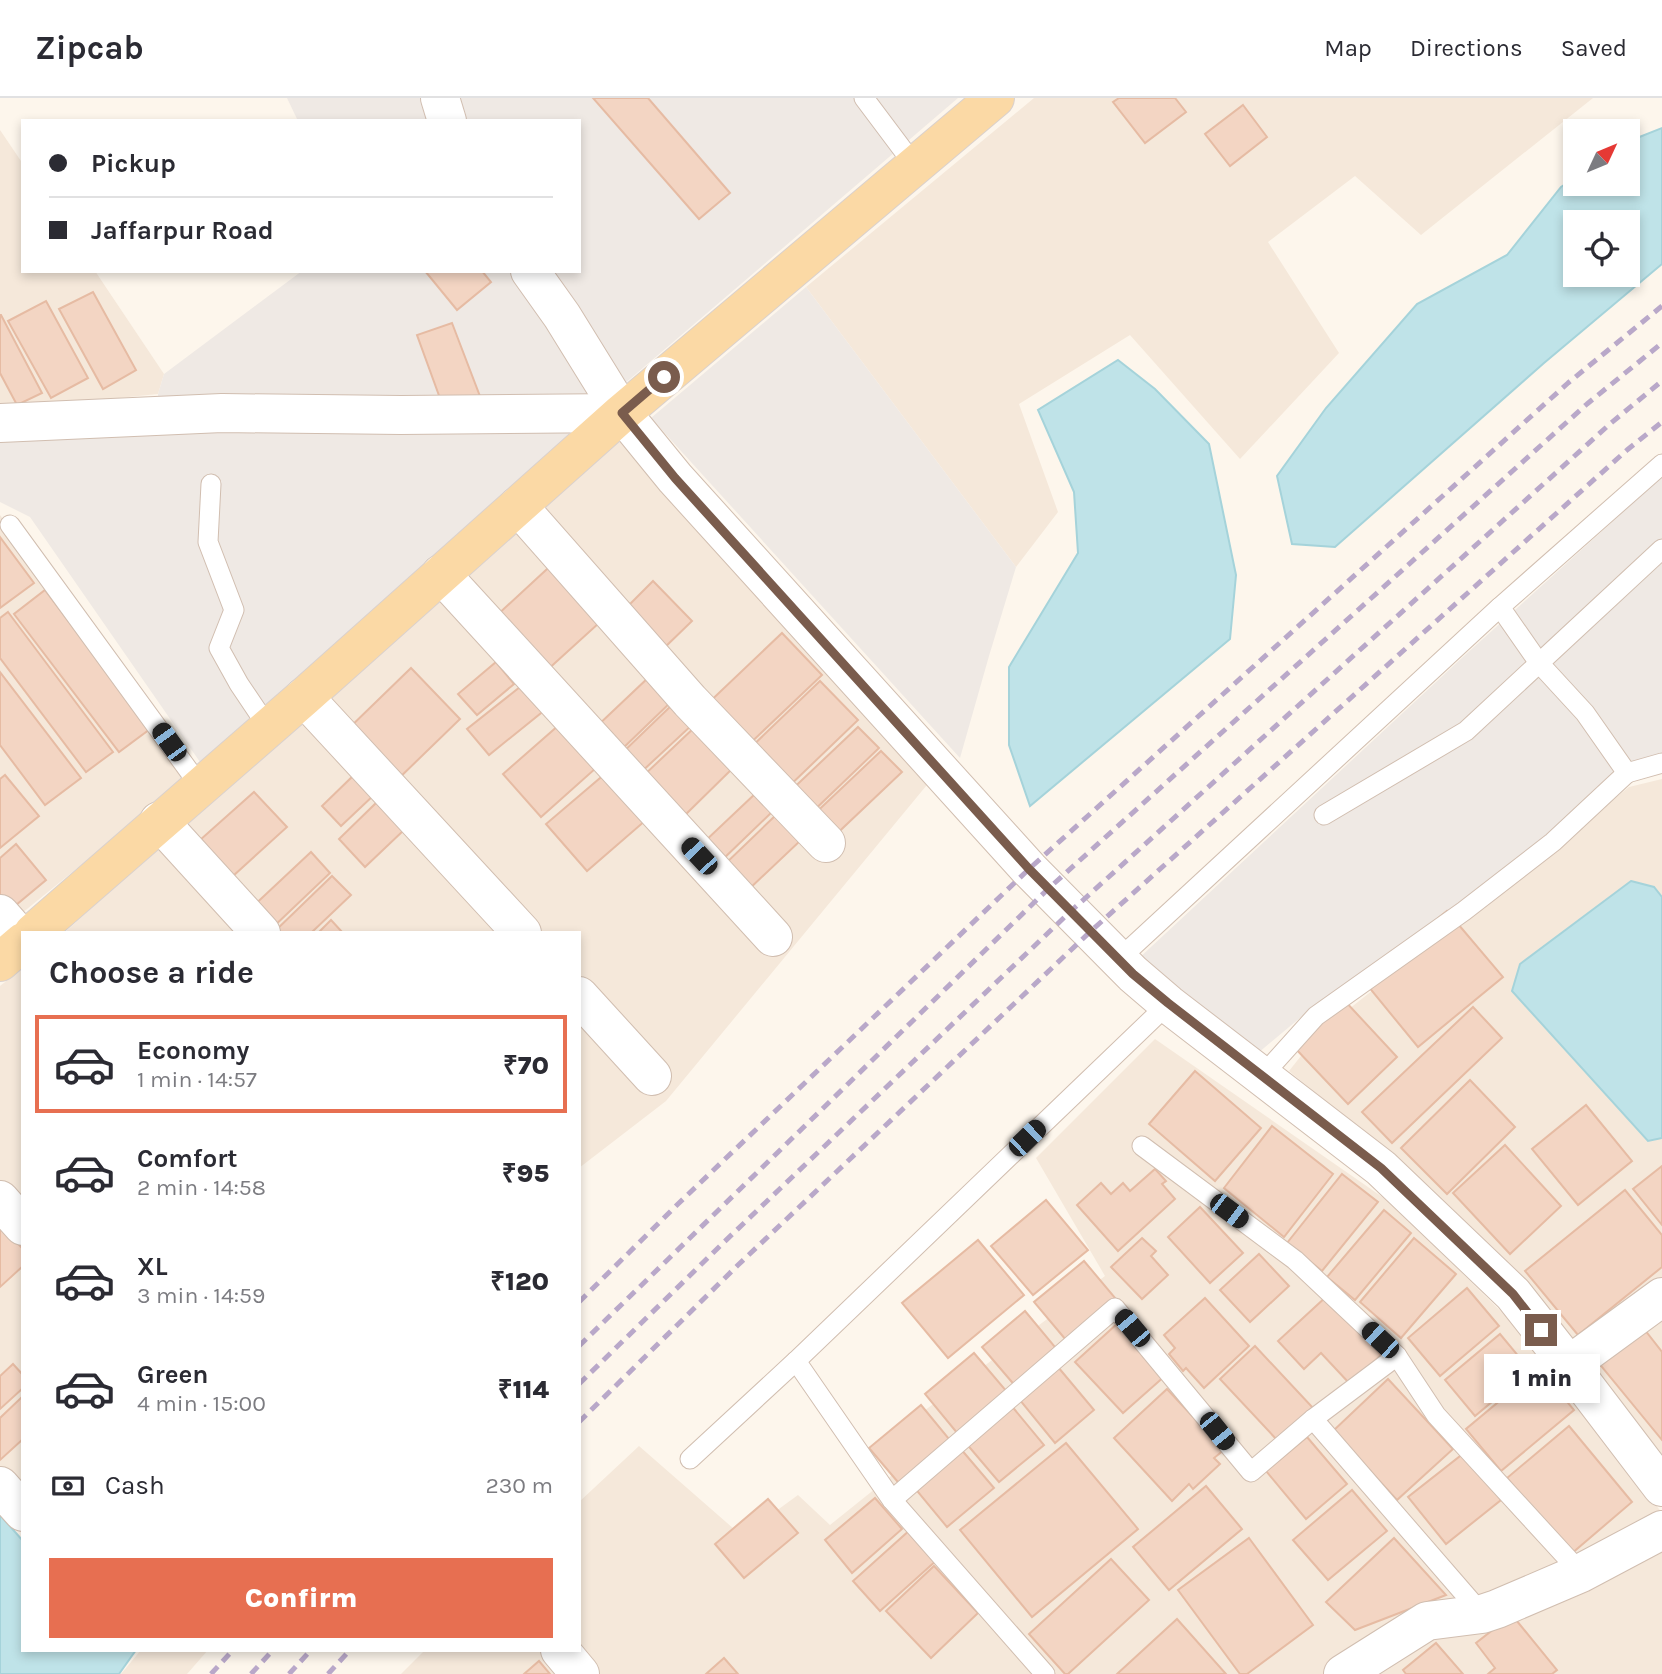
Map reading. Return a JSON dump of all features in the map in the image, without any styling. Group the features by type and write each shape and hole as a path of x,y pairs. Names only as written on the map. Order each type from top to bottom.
{"main road":[{"path":"35,931 304,697 622,413 995,98"},
{"path":"0,962 21,943"}],"street":[{"path":"440,98 446,119"},
{"path":"531,273 562,316 622,413 675,478 1029,869 1133,974 1381,1168 1513,1294 1662,1488"},
{"path":"0,423 222,413 622,413"},
{"path":"518,506 691,701 826,844"},
{"path":"441,575 773,937"},
{"path":"304,697 520,931"},
{"path":"159,821 259,931"},
{"path":"0,914 21,939"},
{"path":"581,998 652,1076"},
{"path":"0,1200 21,1224"},
{"path":"1570,1365 1662,1297"},
{"path":"0,1486 21,1510"},
{"path":"1343,1674 1427,1621 1482,1614 1580,1573 1662,1530"},
{"path":"563,1652 580,1674"}],"lane":[{"path":"864,98 915,166"},
{"path":"1119,959 1500,607 1662,464"},
{"path":"211,484 208,542 234,610 219,648 268,727"},
{"path":"10,525 200,786"},
{"path":"1324,815 1466,731 1662,549"},
{"path":"1500,607 1539,663 1585,713 1627,773"},
{"path":"1262,1076 1316,1016 1464,911 1553,842 1627,773 1662,763"},
{"path":"690,1459 796,1361 1168,1003"},
{"path":"1142,1146 1295,1260 1397,1356 1436,1415 1580,1573"},
{"path":"892,1500 1115,1308 1251,1472 1313,1419 1397,1356"},
{"path":"796,1361 892,1500 1045,1674"},
{"path":"1313,1419 1482,1614"}],"shaded area":[{"path":"287,98 428,98 434,119 297,119"},
{"path":"458,98 958,98 623,385 548,273 581,273 581,119 465,119"},
{"path":"1034,98 1593,98 1563,119 1563,122 1421,235 1355,176 1268,242 1339,353 1240,459 1130,335 1019,404 1058,512 1016,567 806,287"},
{"path":"0,130 21,161 21,273 96,273 164,374 158,394 0,410"},
{"path":"299,273 516,273 599,399 581,431 200,762 30,517 0,502 0,439 158,426 158,394 164,374"},
{"path":"806,287 1016,567 960,758 651,418"},
{"path":"621,439 931,780 666,1101 581,1166 581,931 66,931 292,727"},
{"path":"1662,477 1662,754 1512,867 1313,1007 1258,1053 1137,960 1464,656"},
{"path":"0,515 189,777 0,931"},
{"path":"1662,779 1662,1454 1562,1326 1432,1189 1289,1071 1320,1032 1629,787"},
{"path":"21,970 21,1530 0,1508 0,986"},
{"path":"1155,1039 1391,1203 1539,1349 1662,1513 1328,1674 585,1674 580,1652 581,1500 639,1446 742,1536 798,1495 830,1525 896,1472 885,1440 1105,1276 1036,1158"},
{"path":"1662,1546 1662,1674 1352,1674 1427,1637"},
{"path":"139,1652 206,1652 187,1674 121,1674"},
{"path":"423,1652 548,1652 566,1674 401,1674"}],"water":[{"path":"1662,128 1662,264 1640,282 1640,210 1563,210 1563,287 1635,287 1335,547 1292,544 1277,476 1326,408 1417,304 1507,255 1563,186 1563,196 1640,196 1640,137"},
{"path":"1118,360 1155,389 1209,444 1236,575 1230,639 1030,806 1009,745 1009,667 1078,553 1074,492 1038,410"},
{"path":"1631,881 1654,887 1662,897 1662,1138 1648,1141 1512,991 1520,964"},
{"path":"0,1515 21,1539 21,1652 135,1652 119,1674 0,1674"}],"building":[{"path":"593,98 648,98 730,193 699,219"},
{"path":"1119,98 1175,98 1186,112 1145,143 1113,102"},
{"path":"1243,105 1267,137 1230,166 1205,134"},
{"path":"427,273 484,273 491,282 457,310"},
{"path":"93,292 136,370 103,389 59,309"},
{"path":"46,301 88,378 51,398 8,321"},
{"path":"0,315 42,393 17,405 0,373"},
{"path":"452,323 481,399 445,412 417,335"},
{"path":"0,537 34,583 0,608"},
{"path":"559,558 610,613 545,672 495,617"},
{"path":"653,581 692,621 661,651 623,611"},
{"path":"45,590 150,729 119,752 14,614"},
{"path":"8,612 113,752 86,772 0,658 0,618"},
{"path":"782,633 822,675 742,751 702,709"},
{"path":"496,662 514,684 477,715 458,694"},
{"path":"411,668 460,719 394,783 345,732"},
{"path":"0,672 81,778 45,805 0,745"},
{"path":"649,677 672,701 619,752 595,728"},
{"path":"820,681 858,720 783,792 745,753"},
{"path":"525,683 546,709 489,755 467,729"},
{"path":"674,703 693,724 638,775 620,755"},
{"path":"559,725 596,768 541,817 503,774"},
{"path":"696,726 735,766 681,819 641,778"},
{"path":"858,727 879,748 805,819 784,797"},
{"path":"881,751 902,772 828,842 807,821"},
{"path":"606,773 646,820 587,871 546,824"},
{"path":"355,774 375,794 341,826 322,806"},
{"path":"5,775 39,816 0,848 0,779"},
{"path":"254,792 287,827 233,876 200,840"},
{"path":"756,793 773,811 720,862 702,844"},
{"path":"377,802 404,830 365,867 339,839"},
{"path":"777,814 801,840 747,891 723,866"},
{"path":"16,844 46,880 10,910 0,897 0,858"},
{"path":"311,852 330,873 270,930 250,909"},
{"path":"332,876 351,895 313,931 275,931"},
{"path":"1447,911 1503,977 1418,1047 1363,980"},
{"path":"331,920 341,931 320,931"},
{"path":"1344,1000 1397,1057 1348,1104 1294,1047"},
{"path":"1473,1007 1502,1038 1392,1143 1362,1112"},
{"path":"1195,1071 1261,1128 1215,1181 1149,1124"},
{"path":"1470,1080 1515,1127 1447,1194 1401,1148"},
{"path":"1586,1105 1632,1161 1578,1205 1532,1149"},
{"path":"1272,1126 1333,1174 1284,1237 1224,1188"},
{"path":"1505,1145 1561,1206 1510,1254 1453,1193"},
{"path":"1662,1166 1662,1225 1633,1189"},
{"path":"1155,1169 1166,1181 1162,1184 1175,1199 1118,1251 1077,1205 1101,1183 1111,1194 1123,1183 1130,1191"},
{"path":"1342,1174 1378,1202 1322,1271 1287,1243"},
{"path":"1625,1190 1662,1235 1662,1267 1578,1335 1525,1271"},
{"path":"1046,1200 1088,1250 1033,1295 991,1246"},
{"path":"1200,1207 1243,1253 1210,1283 1168,1237"},
{"path":"1384,1210 1411,1233 1355,1300 1327,1277"},
{"path":"0,1224 21,1247 21,1268 0,1287"},
{"path":"1142,1238 1156,1251 1151,1256 1168,1275 1142,1299 1111,1267"},
{"path":"1414,1238 1456,1274 1401,1338 1360,1302"},
{"path":"978,1240 1024,1295 948,1358 902,1303"},
{"path":"1259,1254 1289,1286 1250,1322 1220,1290"},
{"path":"1084,1261 1116,1299 1066,1340 1034,1302"},
{"path":"1467,1288 1499,1326 1440,1376 1408,1338"},
{"path":"1327,1296 1381,1355 1350,1384 1321,1353 1304,1369 1278,1341"},
{"path":"1205,1298 1249,1346 1204,1388 1186,1368 1183,1371 1169,1354 1175,1348 1164,1335"},
{"path":"1025,1311 1060,1353 1017,1388 982,1347"},
{"path":"1118,1323 1166,1375 1123,1413 1075,1362"},
{"path":"1641,1325 1662,1352 1662,1440 1597,1361"},
{"path":"1500,1334 1530,1370 1475,1416 1445,1380"},
{"path":"1255,1346 1313,1408 1278,1441 1220,1379"},
{"path":"974,1353 1008,1393 958,1434 925,1394"},
{"path":"13,1364 21,1373 21,1390 0,1409 0,1376"},
{"path":"1058,1367 1094,1410 1055,1443 1019,1399"},
{"path":"1539,1368 1574,1410 1501,1471 1466,1429"},
{"path":"1388,1379 1453,1449 1397,1500 1333,1431"},
{"path":"1167,1389 1224,1450 1214,1458 1220,1464 1193,1489 1189,1484 1172,1501 1114,1438"},
{"path":"21,1398 21,1441 0,1460 0,1418"},
{"path":"1010,1404 1044,1445 999,1482 965,1442"},
{"path":"921,1405 954,1445 903,1488 869,1448"},
{"path":"1569,1426 1632,1502 1571,1554 1507,1478"},
{"path":"1307,1437 1347,1484 1306,1519 1266,1471"},
{"path":"1066,1443 1138,1529 1032,1617 960,1530"},
{"path":"960,1448 994,1488 947,1527 913,1486"},
{"path":"1464,1453 1501,1500 1446,1544 1408,1497"},
{"path":"1206,1486 1242,1529 1169,1590 1133,1547"},
{"path":"1352,1490 1387,1531 1328,1580 1293,1540"},
{"path":"875,1498 902,1529 852,1573 825,1540"},
{"path":"768,1499 798,1533 744,1578 715,1544"},
{"path":"911,1529 938,1559 880,1611 853,1581"},
{"path":"1249,1538 1313,1625 1247,1674 1240,1674 1178,1590"},
{"path":"1394,1538 1446,1595 1355,1630 1326,1602"},
{"path":"1111,1559 1149,1600 1065,1674 1029,1634"},
{"path":"934,1566 978,1613 931,1658 886,1611"},
{"path":"1512,1615 1557,1670 1552,1674 1488,1674 1495,1668 1476,1643"},
{"path":"1177,1619 1226,1674 1117,1674"},
{"path":"1436,1643 1463,1674 1406,1674 1403,1670"},
{"path":"724,1658 738,1674 706,1674"},
{"path":"539,1661 550,1674 524,1674"}],"railway":[{"path":"581,1300 1029,869 1568,383 1662,306"},
{"path":"581,1344 1049,888 1587,404 1662,343"},
{"path":"581,1382 1071,911 1611,423 1662,381"},
{"path":"581,1420 738,1265 1091,931 1627,450 1662,422"},
{"path":"211,1674 231,1652"},
{"path":"251,1674 271,1652"},
{"path":"289,1674 309,1652"},
{"path":"328,1674 348,1652"}],"route":[{"path":"664,377 622,413 675,478 1029,869 1133,974 1381,1168 1513,1294 1541,1330"}]}
